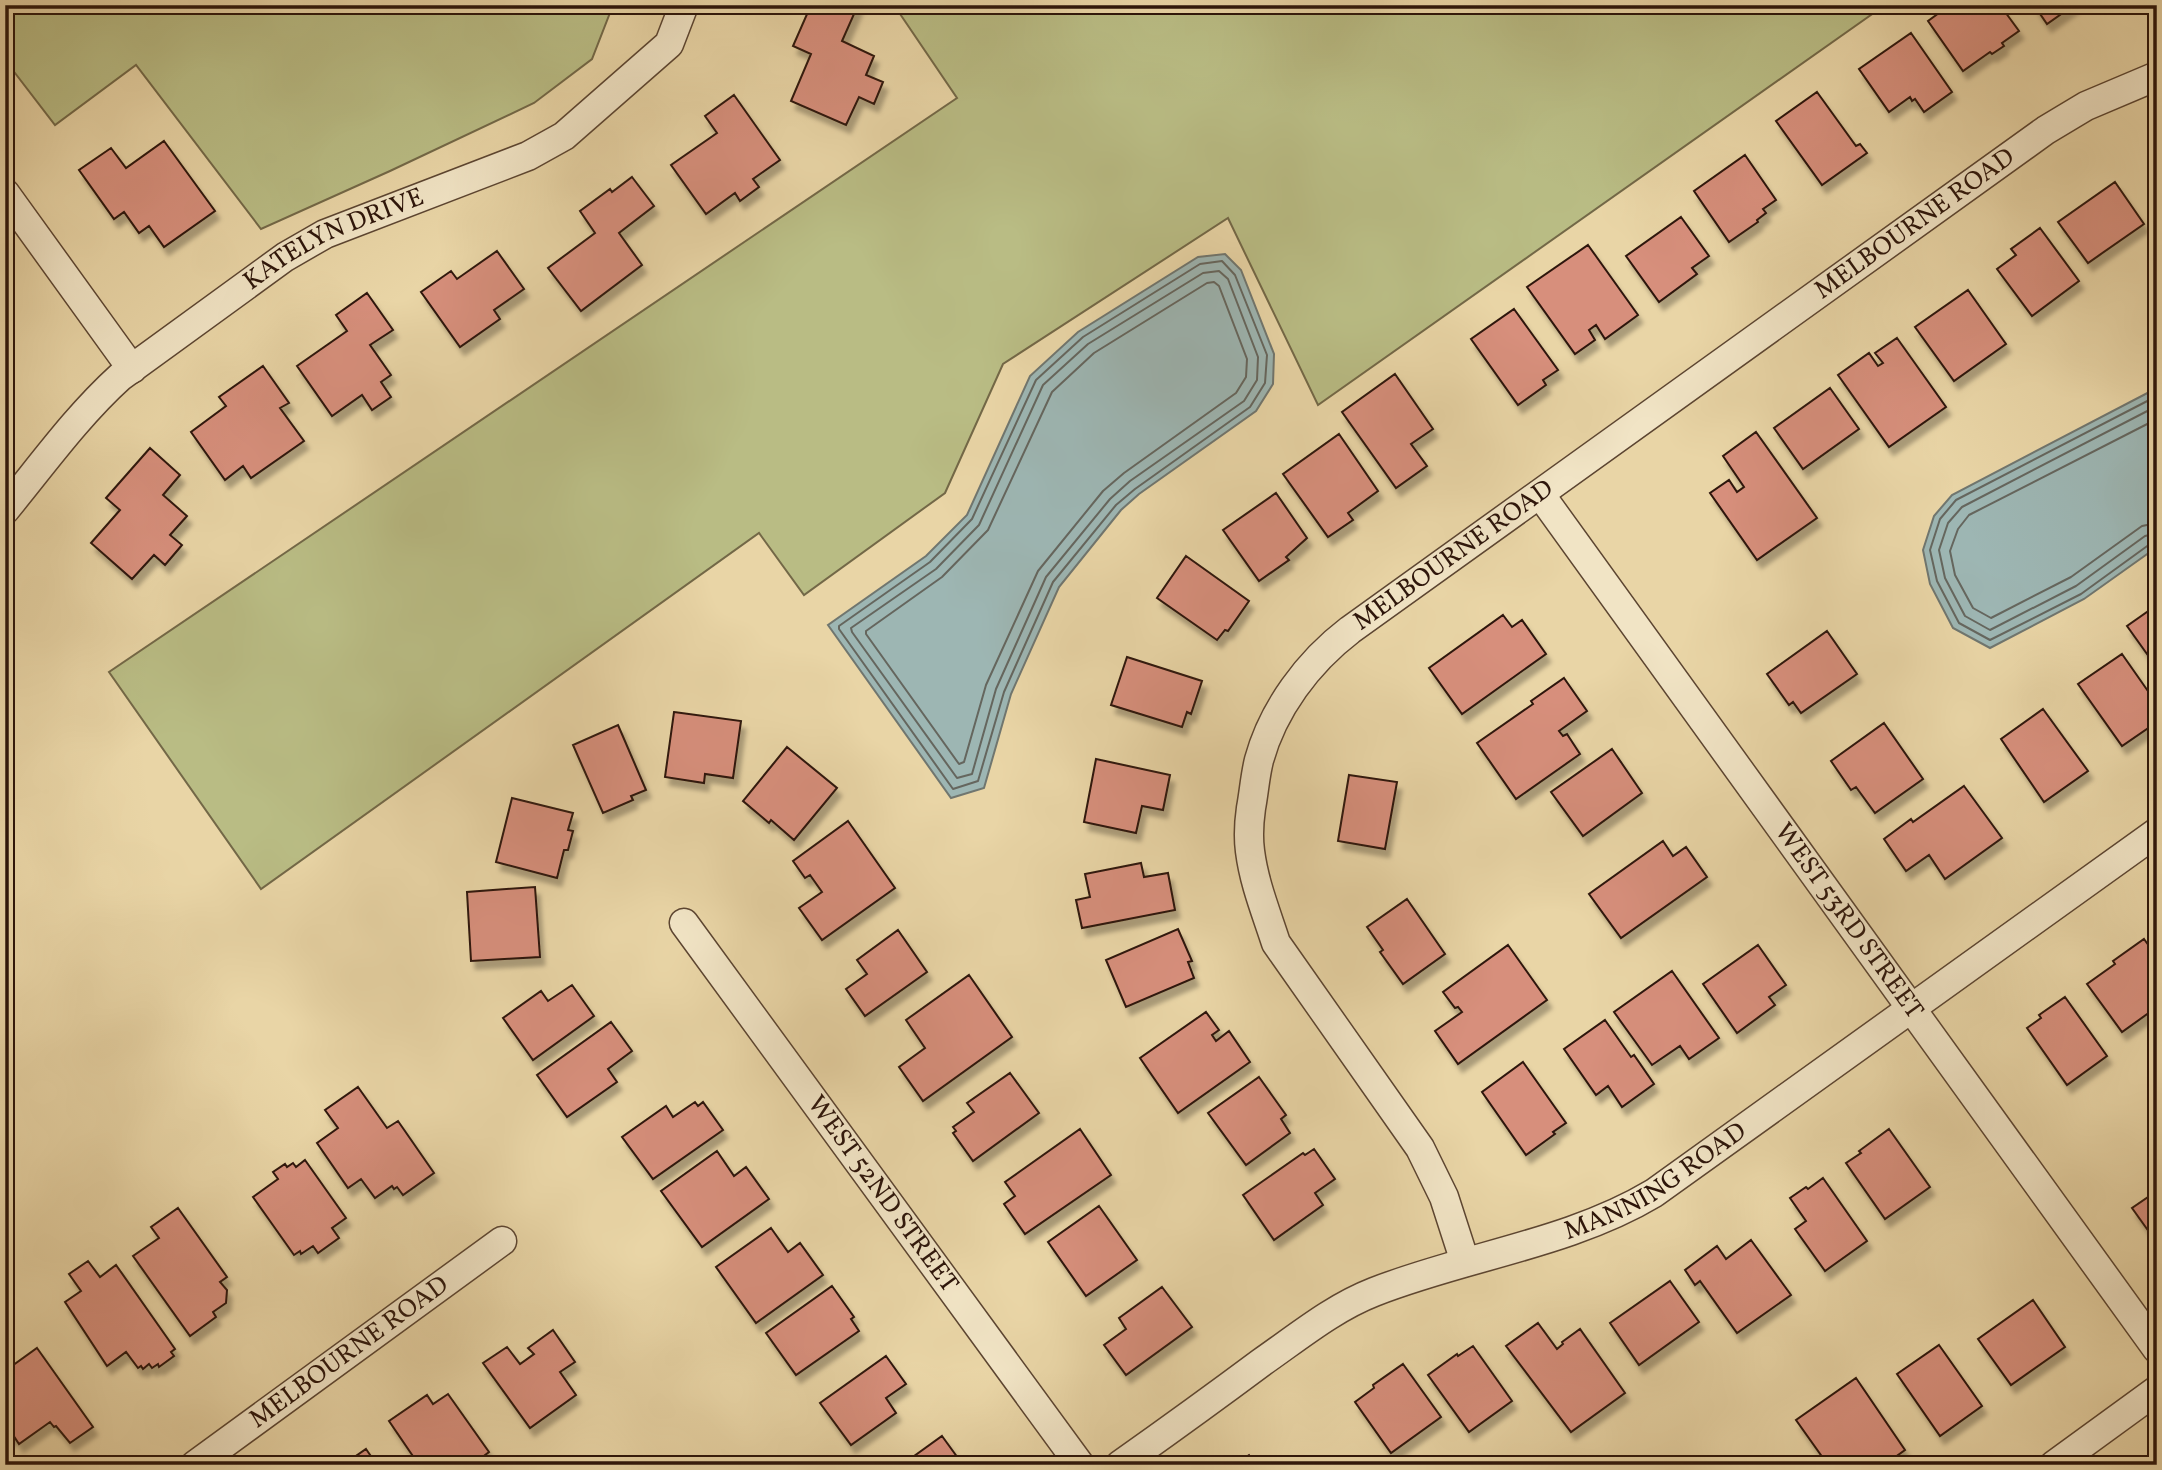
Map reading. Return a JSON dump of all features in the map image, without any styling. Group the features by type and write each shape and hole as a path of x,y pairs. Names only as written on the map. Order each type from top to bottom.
{"street":[{"name":"KATELYN DRIVE","path":"5,510 100,395 132,369 285,257 325,234 528,156 565,136 669,44 684,5"},
{"name":"MELBOURNE ROAD","path":"1465,1262 1444,1197 1420,1148 1276,943 1263,910 1250,852 1249,817 1262,753 1287,698 1308,670 1340,638 2046,130 2085,106 2157,76"},
{"path":"5,193 132,369"},
{"name":"WEST 53RD STREET","path":"1540,494 2157,1349"},
{"name":"MANNING ROAD","path":"1120,1465 1326,1317 1373,1292 1584,1226 1642,1200 2157,832"},
{"name":"WEST 52ND STREET","path":"684,923 1080,1465"},
{"name":"MELBOURNE ROAD","path":"195,1465 502,1241"},
{"path":"2053,1465 2157,1390"}],"green space":[{"path":"5,5 613,5 592,59 534,103 261,229 136,65 55,125 5,60"},
{"path":"894,5 1885,5 1318,405 1228,218 1003,364 945,493 804,595 759,533 261,889 109,672 957,98"}],"water":[{"path":"1225,254 1241,270 1274,354 1273,384 1256,411 1139,494 1121,510 1059,587 1011,694 984,788 951,798 828,625 926,556 967,515 1030,376 1078,332 1198,257"},
{"path":"2157,388 2157,547 2084,599 1990,648 1953,628 1930,584 1923,550 1934,516 1952,495"}],"building":[{"path":"811,5 858,5 842,41 874,56 866,75 883,82 874,104 859,97 846,125 791,101 811,54 793,46"},
{"path":"1950,5 2000,5 2019,31 2002,43 2004,46 1992,54 1990,52 1963,71 1928,21"},
{"path":"2034,5 2074,5 2047,24"},
{"path":"1911,33 1952,92 1924,112 1915,99 1912,101 1910,97 1889,112 1859,69"},
{"path":"1817,92 1856,146 1860,144 1867,153 1822,185 1776,121"},
{"path":"734,95 780,160 753,179 759,187 740,201 735,193 706,214 671,165 717,133 705,116"},
{"path":"164,141 215,211 164,247 149,226 139,233 124,212 114,219 79,170 111,148 126,168"},
{"path":"1745,155 1776,200 1763,209 1766,213 1758,222 1729,242 1694,191"},
{"path":"632,177 654,206 619,233 642,265 581,311 548,268 595,233 580,211"},
{"path":"2115,182 2144,224 2088,263 2058,222"},
{"path":"1681,217 1709,256 1692,268 1697,274 1659,302 1626,256"},
{"path":"2040,228 2079,281 2032,316 1997,269 2016,255 2011,249"},
{"path":"1588,245 1638,315 1605,339 1596,325 1589,330 1595,340 1575,354 1527,287"},
{"path":"497,251 524,289 494,310 500,319 460,347 421,292 451,271 457,279"},
{"path":"1968,290 2006,344 1954,381 1915,327"},
{"path":"367,293 393,330 370,345 391,375 381,382 391,397 372,410 362,395 332,416 297,366 347,331 336,315"},
{"path":"1514,309 1558,370 1543,380 1546,385 1518,405 1471,339"},
{"path":"1897,338 1946,407 1889,447 1838,375 1869,353 1878,366 1883,363 1875,353"},
{"path":"263,366 289,403 280,408 304,441 251,478 243,466 225,480 191,432 226,406 219,397"},
{"path":"1395,374 1433,429 1411,444 1427,466 1396,488 1342,412"},
{"path":"1830,388 1859,429 1803,469 1774,428"},
{"path":"1756,432 1817,518 1757,560 1710,493 1729,480 1737,492 1744,487 1723,456"},
{"path":"1339,434 1378,491 1348,513 1353,520 1328,537 1283,474"},
{"path":"150,448 180,475 163,495 187,516 170,535 182,545 165,565 154,555 132,579 91,543 120,510 106,498"},
{"path":"1276,493 1307,538 1286,557 1289,560 1259,581 1223,530"},
{"path":"1186,556 1249,601 1228,631 1225,630 1217,640 1157,598"},
{"path":"2157,605 2157,668 2127,626"},
{"path":"1503,615 1512,627 1522,620 1546,654 1462,714 1429,668"},
{"path":"1827,631 1857,674 1801,713 1793,702 1789,705 1767,674"},
{"path":"2122,654 2157,704 2157,722 2122,746 2078,684"},
{"path":"1127,657 1202,681 1191,714 1187,712 1182,727 1111,705"},
{"path":"1564,678 1587,711 1559,731 1563,736 1567,734 1580,754 1516,799 1477,743 1533,704 1531,701"},
{"path":"2043,709 2088,771 2044,802 2001,739"},
{"path":"674,712 741,721 733,778 705,774 704,783 665,777"},
{"path":"1884,723 1923,779 1875,813 1856,787 1851,790 1831,761"},
{"path":"618,725 646,790 631,796 633,800 603,813 573,745"},
{"path":"787,747 837,788 794,840 743,801"},
{"path":"1612,749 1642,793 1583,836 1551,792"},
{"path":"1096,759 1170,775 1163,810 1142,806 1136,833 1084,822"},
{"path":"1349,775 1397,782 1385,849 1338,841"},
{"path":"1964,786 2002,838 1945,879 1929,855 1906,871 1884,839"},
{"path":"512,798 573,813 568,830 573,831 568,850 564,850 557,878 496,862"},
{"path":"848,821 895,888 822,940 799,908 822,892 810,875 805,878 793,861"},
{"path":"1663,841 1673,856 1686,847 1707,877 1621,938 1589,894"},
{"path":"1141,863 1144,877 1168,873 1175,910 1082,928 1076,900 1090,897 1085,874"},
{"path":"535,887 540,957 471,961 467,892"},
{"path":"1407,899 1445,954 1403,984 1380,952 1383,950 1367,927"},
{"path":"1178,929 1192,961 1188,962 1194,978 1126,1007 1106,960"},
{"path":"898,930 927,972 865,1016 846,989 867,974 857,960"},
{"path":"2144,939 2157,957 2157,1007 2122,1032 2087,984"},
{"path":"1508,945 1547,1000 1458,1064 1435,1031 1462,1012 1458,1007 1455,1008 1443,992"},
{"path":"1758,945 1786,985 1769,997 1775,1005 1737,1033 1703,984"},
{"path":"1672,971 1719,1038 1689,1059 1680,1046 1652,1065 1614,1012"},
{"path":"969,975 1012,1037 923,1101 899,1067 925,1048 906,1020"},
{"path":"572,985 594,1016 533,1060 503,1018 541,991 548,1001"},
{"path":"2065,997 2107,1056 2067,1085 2027,1028 2041,1018 2039,1015"},
{"path":"1206,1012 1219,1030 1212,1035 1216,1041 1229,1031 1250,1062 1178,1113 1140,1058"},
{"path":"1605,1020 1654,1084 1622,1107 1608,1086 1596,1095 1564,1049"},
{"path":"611,1022 632,1051 608,1069 617,1082 567,1117 537,1075"},
{"path":"1523,1062 1566,1123 1526,1155 1482,1092"},
{"path":"1010,1073 1039,1113 973,1161 953,1133 956,1131 953,1127 974,1112 967,1103"},
{"path":"1259,1077 1286,1115 1281,1119 1290,1133 1246,1165 1208,1113"},
{"path":"358,1087 387,1128 398,1121 434,1173 403,1195 397,1187 394,1189 392,1186 375,1198 361,1179 348,1188 317,1143 338,1128 325,1110"},
{"path":"695,1102 698,1106 703,1102 723,1130 653,1179 622,1137 666,1106 673,1117"},
{"path":"1080,1129 1111,1175 1025,1234 1004,1204 1015,1196 1005,1182"},
{"path":"1889,1129 1930,1187 1885,1219 1846,1163"},
{"path":"1314,1149 1335,1179 1315,1193 1323,1205 1274,1240 1243,1195 1303,1153 1305,1155"},
{"path":"717,1151 734,1176 746,1167 769,1199 702,1247 661,1191"},
{"path":"305,1160 346,1218 332,1228 339,1238 318,1253 313,1246 294,1255 253,1197 278,1179 273,1172 285,1164 287,1167 293,1163 296,1167"},
{"path":"1823,1178 1867,1241 1825,1271 1795,1229 1806,1221 1790,1198"},
{"path":"2157,1191 2157,1243 2132,1208"},
{"path":"1099,1206 1137,1260 1086,1296 1048,1242"},
{"path":"178,1208 227,1277 220,1282 227,1290 226,1303 213,1312 216,1317 190,1336 133,1256 159,1238 151,1227"},
{"path":"771,1228 788,1252 800,1243 823,1275 756,1323 716,1267"},
{"path":"1751,1240 1791,1295 1737,1333 1700,1281 1695,1285 1685,1270 1717,1246 1726,1259"},
{"path":"88,1261 100,1277 116,1265 175,1349 171,1352 174,1356 159,1367 158,1364 152,1368 149,1364 143,1369 141,1366 138,1368 126,1352 107,1366 65,1302 81,1291 69,1274"},
{"path":"1670,1281 1699,1322 1639,1365 1610,1323"},
{"path":"832,1286 854,1317 851,1319 859,1331 796,1375 766,1333"},
{"path":"1162,1287 1192,1327 1126,1375 1104,1345 1126,1329 1119,1318"},
{"path":"2033,1300 2065,1347 2011,1385 1978,1339"},
{"path":"1538,1323 1557,1349 1580,1329 1625,1393 1571,1432 1506,1346"},
{"path":"553,1330 575,1362 560,1372 576,1395 530,1428 483,1363 507,1347 520,1364 534,1354 528,1348"},
{"path":"1939,1345 1982,1406 1940,1436 1897,1374"},
{"path":"1473,1346 1512,1401 1469,1432 1428,1375"},
{"path":"37,1348 93,1427 70,1443 50,1422 19,1444 13,1435 5,1438 5,1371"},
{"path":"886,1356 906,1384 886,1398 896,1413 851,1445 820,1403"},
{"path":"1403,1364 1441,1417 1391,1453 1355,1402 1374,1388 1373,1385"},
{"path":"1856,1378 1905,1450 1884,1465 1878,1460 1876,1465 1828,1465 1796,1420"},
{"path":"448,1394 489,1452 472,1465 419,1465 389,1421 427,1395 433,1404"},
{"path":"942,1436 963,1465 914,1465 910,1459"},
{"path":"366,1449 377,1465 343,1465"},
{"path":"1249,1455 1256,1465 1234,1465"}]}
